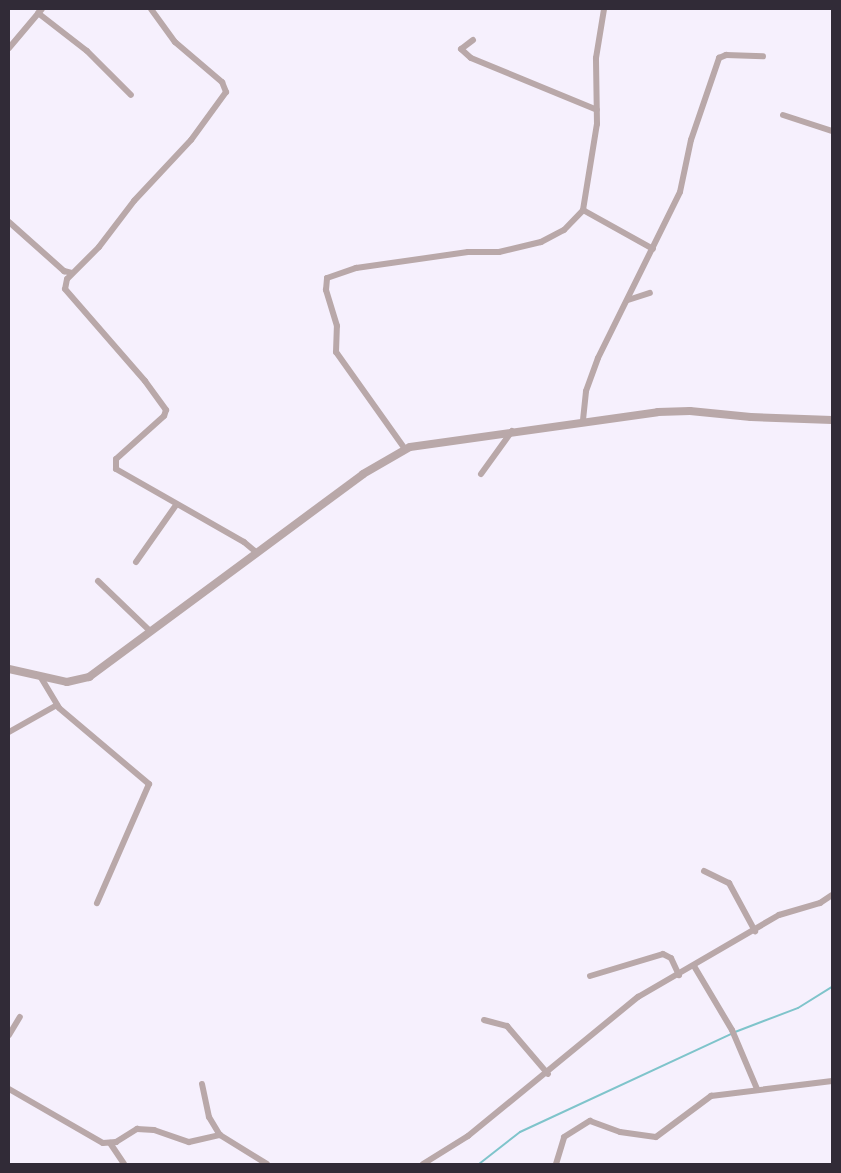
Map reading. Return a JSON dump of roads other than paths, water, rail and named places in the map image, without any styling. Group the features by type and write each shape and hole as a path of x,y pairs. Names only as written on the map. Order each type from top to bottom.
{"street":[{"path":"151,9 174,42 222,82 226,92 196,134 72,273 64,285 67,293 146,381 166,410 164,416 116,459 114,466 176,504 244,542 256,552"},
{"path":"404,450 339,358 336,348 338,326 328,299 326,290 327,278 356,268 468,252 499,252 541,242 564,230 583,210 597,110 596,58 604,9"},
{"path":"9,48 40,11 87,51 131,95"},
{"path":"473,40 461,49 470,58 597,110"},
{"path":"583,420 589,380 680,192 691,140 719,58 726,55 763,56"},
{"path":"783,115 832,131"},
{"path":"583,210 653,249"},
{"path":"9,222 64,271 72,273"},
{"path":"628,300 650,293"},
{"path":"9,669 67,682 89,677 363,474 404,450 426,442 583,420 690,410 751,417 832,418"},
{"path":"481,474 512,430"},
{"path":"136,562 176,504"},
{"path":"98,581 150,631"},
{"path":"40,676 57,706 148,784 97,903"},
{"path":"9,732 57,706"},
{"path":"704,870 729,883 755,931"},
{"path":"422,1164 468,1136 548,1074 638,997 755,931 788,910 820,903 832,895"},
{"path":"590,976 663,954 670,958 679,975"},
{"path":"694,966 732,1030 757,1089"},
{"path":"9,1035 20,1017"},
{"path":"484,1020 507,1026 548,1074"},
{"path":"556,1164 562,1140 586,1123 646,1137 656,1137 711,1096 832,1081"},
{"path":"202,1084 209,1117 220,1135 267,1164"},
{"path":"9,1089 96,1140 110,1143 137,1129 154,1130 189,1142 220,1135"},
{"path":"110,1143 124,1164"}],"waterway":[{"path":"735,1032 798,1008 832,987"},
{"path":"479,1164 520,1132 731,1034"}]}
